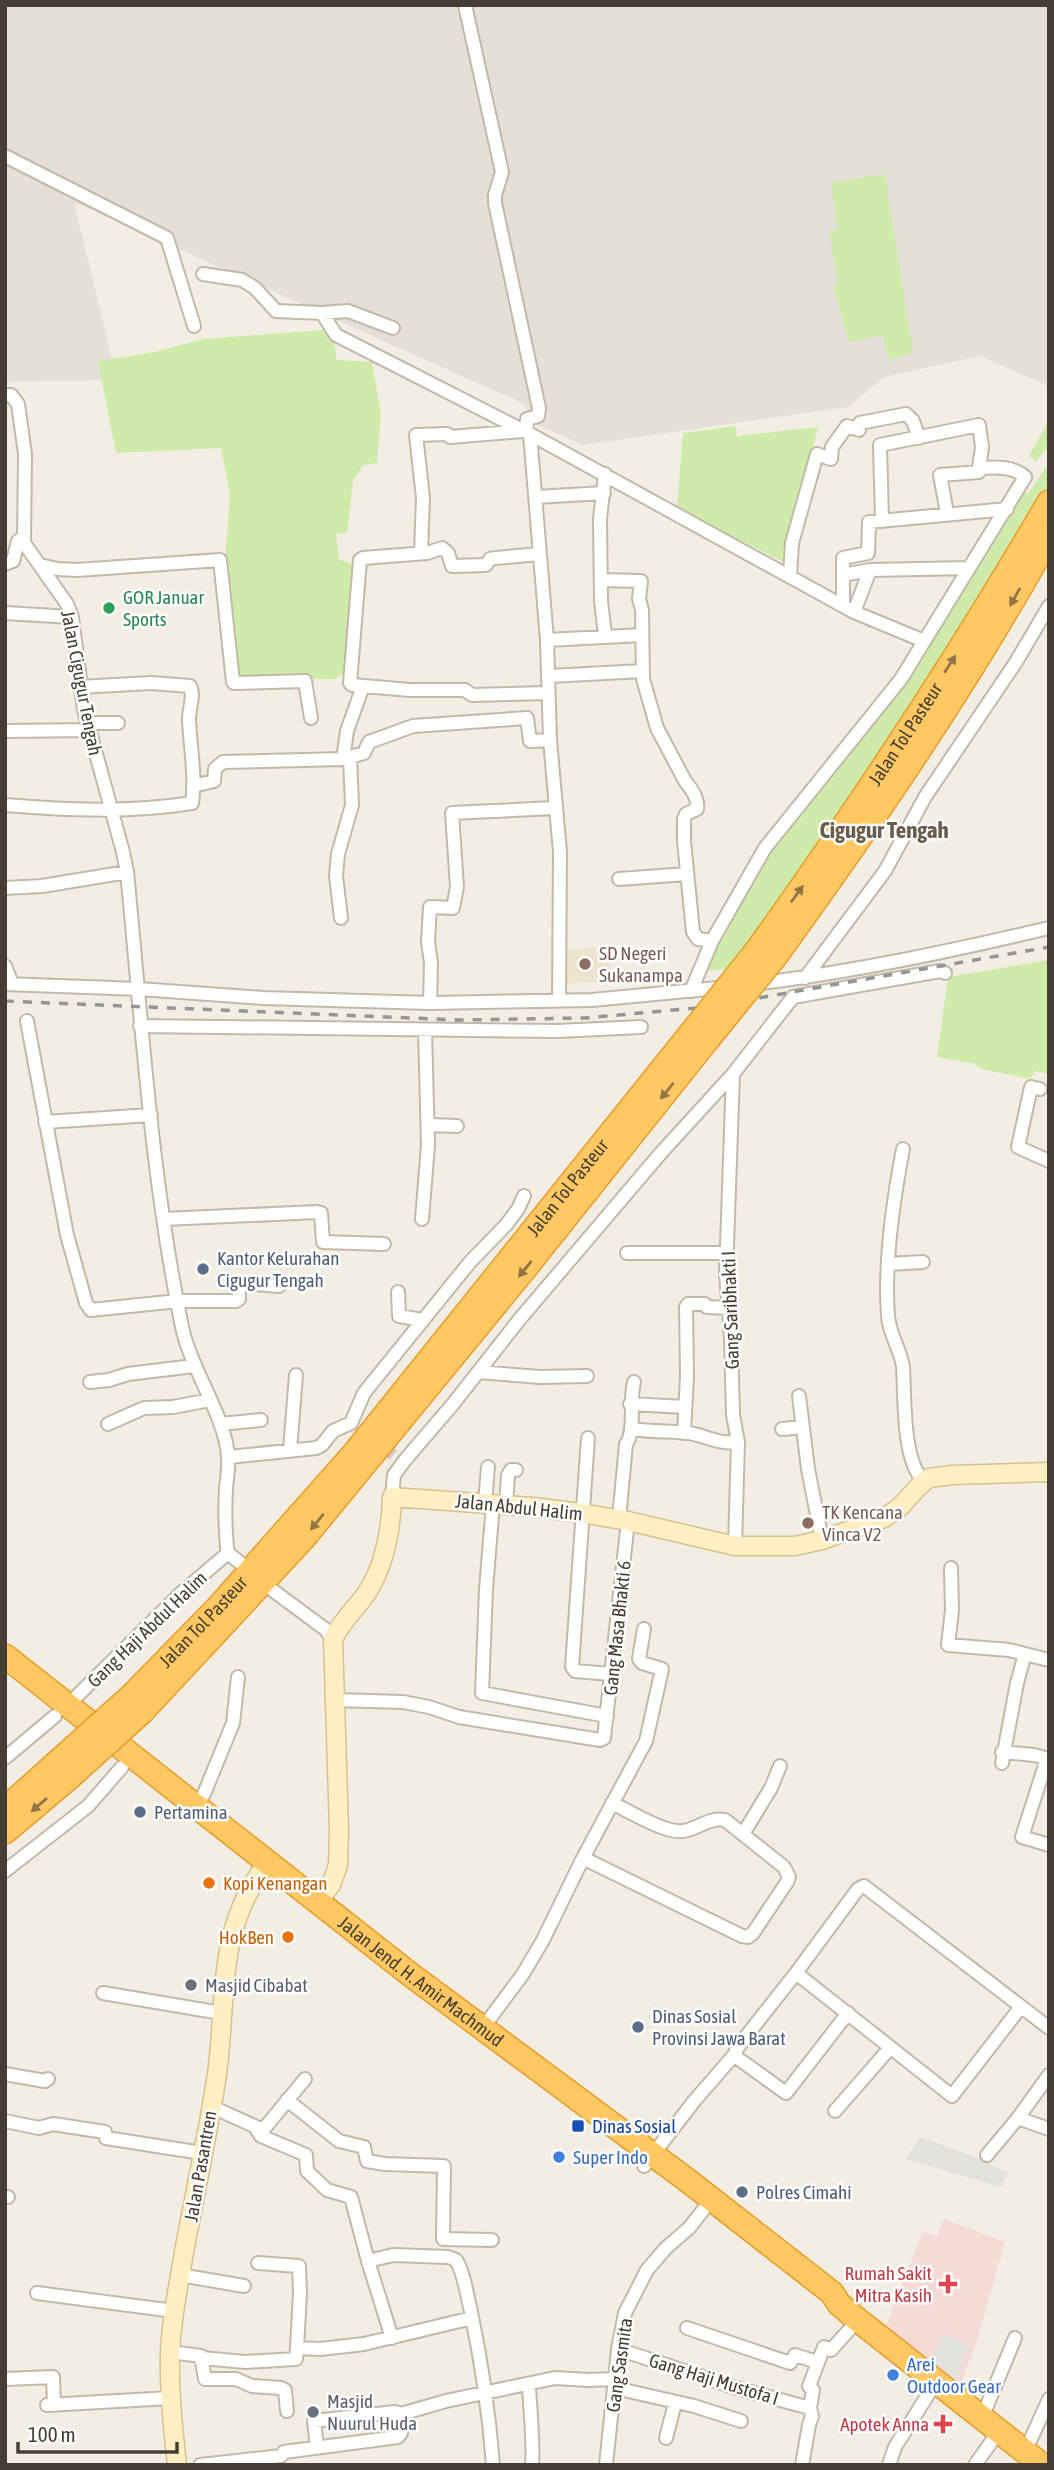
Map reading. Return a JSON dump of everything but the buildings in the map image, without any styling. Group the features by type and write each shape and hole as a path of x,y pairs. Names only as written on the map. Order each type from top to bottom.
{"highway":[{"name":"Jalan Tol Pasteur","path":"766,953 995,594 1049,502"},
{"name":"Jalan Tol Pasteur","path":"5,1832 62,1771 136,1704 304,1538 462,1332 766,953 820,894 930,732 1011,606 1049,537"},
{"name":"Jalan Jend. H. Amir Machmud","path":"5,1656 122,1767 434,2010 832,2292 839,2304 858,2320 1032,2460"},
{"name":"Jalan Jend. H. Amir Machmud","path":"5,1675 199,1801 318,1901 648,2160 704,2209 826,2301 839,2304"},
{"name":"Jalan Tol Pasteur","path":"5,1809 62,1771"}],"street":[{"path":"465,5 502,172 495,203 539,408 538,416 527,419 526,432 536,498 550,676 550,740 560,852 559,1001"},
{"path":"5,156 167,238 194,326"},
{"path":"203,274 242,280 255,288 276,311 348,311 393,328"},
{"path":"321,313 336,335 605,474 848,608 925,641"},
{"path":"5,395 11,395 18,404 25,454 23,538 18,541 13,561 5,564"},
{"path":"790,575 794,531 817,454 831,459 832,447 847,426 859,430 860,423 906,414 913,421 919,438"},
{"path":"882,520 880,445 979,425 982,447 979,472 940,475 947,513"},
{"path":"421,554 423,498 416,435 447,434 450,437 526,432"},
{"path":"691,991 712,941 765,848 901,679 1025,477 1020,472 1007,469 979,468"},
{"path":"605,474 600,519 605,635"},
{"path":"536,498 604,494"},
{"path":"848,608 843,575 844,558 868,553 868,523 1007,509"},
{"name":"Jalan Cigugur Tengah","path":"23,538 26,550 67,604 72,617 79,687 127,872 139,989 140,1026 164,1219 182,1326 194,1366 220,1424 229,1457 225,1510 228,1552"},
{"path":"540,554 496,558 490,559 486,565 462,566 452,566 444,548 421,554 366,556 360,560 349,675 351,684 410,690 465,690 472,695 548,693"},
{"path":"40,565 77,570 220,560 233,682 305,681 311,718"},
{"path":"843,575 870,569 968,568"},
{"path":"848,608 870,569"},
{"path":"601,580 641,581 639,599 642,671 657,728 698,805 697,809 686,814 684,819 693,932 698,939 712,941"},
{"path":"805,978 886,871 925,797 1016,662 1049,606"},
{"path":"5,613 72,617"},
{"path":"547,640 642,635"},
{"path":"550,676 642,671"},
{"path":"5,805 111,810 191,804 193,786 190,686 151,683 79,687"},
{"path":"341,918 335,876 338,854 352,805 346,759 347,731 363,685"},
{"path":"193,786 214,781 215,769 223,762 346,759 365,752 369,742 413,726 527,718 530,741 550,740"},
{"path":"5,731 118,723"},
{"path":"430,1003 430,907 453,908 455,902 456,848 452,813 554,808"},
{"path":"5,888 41,886 127,872"},
{"path":"619,880 687,874"},
{"path":"5,966 9,984 139,989 264,998 430,1003 559,1001 691,991 805,978 942,953 1049,928"},
{"path":"318,1901 331,1885 338,1865 333,1639 338,1628 368,1591 379,1569 389,1532 394,1475 399,1457 478,1372 660,1154 733,1074 793,998 940,971 945,973"},
{"path":"27,1021 67,1235 90,1310 178,1301 236,1301 239,1299 241,1283 279,1286"},
{"path":"140,1026 558,1031 641,1027"},
{"path":"422,1219 428,1159 425,1030"},
{"name":"Gang Saribhakti I","path":"733,1074 727,1253 733,1415 738,1442 735,1546"},
{"path":"1040,1090 1031,1087 1018,1147 1049,1161"},
{"path":"45,1122 151,1115"},
{"path":"428,1125 457,1126"},
{"path":"902,1149 888,1264 888,1318 902,1366 910,1458 914,1470 924,1481 945,1475 1049,1472"},
{"path":"229,1457 316,1448 322,1445 333,1431 355,1425 364,1393 470,1262 506,1224 524,1196"},
{"path":"164,1219 317,1212 321,1213 322,1217 323,1242 384,1244"},
{"path":"627,1253 727,1253"},
{"path":"888,1264 923,1262"},
{"path":"398,1292 399,1316 422,1320"},
{"path":"684,1433 688,1367 686,1307 688,1304 705,1304 707,1307 728,1308"},
{"path":"90,1382 134,1373 194,1366"},
{"path":"478,1372 540,1377 587,1376"},
{"path":"290,1450 296,1375"},
{"name":"Gang Masa Bhakti 6","path":"335,1700 403,1702 459,1717 540,1731 600,1740 606,1735 624,1520 626,1444 632,1429 634,1382"},
{"path":"799,1396 808,1469 821,1540"},
{"path":"108,1424 144,1408 173,1407 210,1400"},
{"path":"631,1404 685,1407"},
{"path":"220,1424 261,1420"},
{"path":"782,1429 803,1427"},
{"path":"632,1429 707,1436 719,1443 738,1442"},
{"path":"588,1438 572,1667 575,1671 611,1674"},
{"path":"488,1467 495,1504 486,1589 482,1693 607,1716"},
{"path":"495,1504 511,1470 516,1470"},
{"name":"Jalan Abdul Halim","path":"392,1497 582,1513 735,1546 795,1546 821,1540 893,1514 924,1481"},
{"path":"228,1552 243,1565"},
{"name":"Gang Haji Abdul Halim","path":"5,1758 61,1711 180,1594 228,1552"},
{"path":"951,1568 952,1610 948,1645 1025,1654 1049,1660"},
{"path":"271,1588 325,1629 333,1639"},
{"path":"482,2029 523,1974 543,1940 583,1858 646,1741 662,1669 642,1664 639,1659 644,1629"},
{"path":"1025,1654 1002,1757 1034,1755 1048,1759 1022,1837 1049,1845"},
{"path":"199,1801 233,1723 238,1677"},
{"path":"743,1834 771,1788 779,1766"},
{"path":"5,1871 88,1806 122,1767"},
{"path":"583,1858 748,1937 783,1890 789,1877 784,1867 725,1820 718,1818 688,1830 671,1831 612,1803"},
{"name":"Jalan Pasantren","path":"177,2465 170,2352 174,2311 218,2065 224,1974 239,1914 249,1889 260,1873"},
{"path":"648,2160 709,2082 735,2054 858,1889 864,1886 1049,2028"},
{"path":"796,1973 952,2096 1020,2008"},
{"path":"103,1993 221,2013"},
{"path":"735,2054 741,2062 786,2093 848,2013"},
{"path":"835,2111 890,2048"},
{"path":"5,2074 45,2081 48,2079"},
{"path":"987,2155 1049,2075"},
{"path":"211,2106 265,2129 305,2079"},
{"path":"287,2100 339,2141 364,2147 367,2161 444,2166 443,2239 492,2240"},
{"path":"1018,2118 1049,2129"},
{"path":"5,2121 39,2128 53,2124 88,2129 105,2132 106,2138 202,2153"},
{"path":"255,2127 261,2136 306,2155 307,2171 327,2190 351,2197 392,2338"},
{"name":"Gang Sasmita","path":"606,2465 618,2349 625,2313 647,2270 704,2209"},
{"path":"368,2261 393,2255 449,2257 456,2260 466,2288 486,2392 493,2465"},
{"path":"170,2352 244,2362 296,2359 299,2266 258,2263"},
{"path":"180,2275 244,2286"},
{"path":"37,2293 174,2311"},
{"path":"297,2348 331,2348 392,2338 472,2318"},
{"path":"802,2465 808,2425 812,2416 810,2408 813,2390 809,2386 817,2362 824,2347 831,2350 858,2320"},
{"path":"687,2328 790,2363 795,2355 817,2362"},
{"path":"980,2416 986,2408 1015,2337"},
{"name":"Gang Haji Mustofa I","path":"618,2349 736,2388 810,2408"},
{"path":"202,2358 205,2378 236,2379 251,2386 285,2390 288,2411"},
{"path":"275,2362 275,2387"},
{"path":"5,2379 52,2377 50,2405 171,2398"},
{"path":"317,2447 314,2421 395,2412 401,2414 555,2378 615,2384 740,2421"},
{"path":"890,2465 895,2448 936,2382"},
{"path":"529,2385 534,2456 532,2465"},
{"path":"1032,2460 1049,2399"},
{"path":"666,2438 675,2403"},
{"path":"200,2465 281,2456 284,2452 398,2437 401,2433 401,2414"},
{"path":"975,2465 999,2431"}],"shaded area":[{"path":"5,5 1049,5 1049,384 1048,386 980,356 884,377 848,407 583,445 529,421 526,405 74,202 117,380 5,382"},
{"name":"SD Negeri Sukanampa","path":"603,947 605,962 610,962 610,981 561,984 561,951"},
{"path":"920,2137 1009,2173 1001,2187 906,2159"},
{"name":"Rumah Sakit Mitra Kasih","path":"944,2219 1005,2242 977,2341 960,2386 886,2326 923,2231 937,2236"},
{"path":"945,2333 970,2347 954,2381 929,2361"}],"green space":[{"path":"885,174 913,353 889,360 883,335 849,342 833,286 838,284 829,230 838,230 831,183"},
{"path":"324,330 335,345 336,360 372,362 381,414 377,463 363,465 353,481 347,533 336,534 339,559 353,565 350,669 335,679 244,680 237,671 225,563 230,494 221,448 116,453 98,361 155,352 203,339"},
{"path":"1049,420 1049,445 1036,462 1029,456"},
{"path":"736,426 737,436 818,427 789,543 788,564 677,509 683,433"},
{"path":"1049,463 1049,488 930,685 731,969 702,971 719,934 773,845 822,786 1022,490 1028,494"},
{"path":"1049,960 1049,1074 1035,1071 1030,1079 937,1057 948,977"}],"tunnel":[{"path":"358,1428 393,1455"}],"railway":[{"path":"5,1001 459,1020 586,1018 707,1007 1049,947"}],"place":[{"name":"GOR Januar Sports","path":"109,608"},
{"name":"SD Negeri Sukanampa","path":"585,964"},
{"name":"Kantor Kelurahan Cigugur Tengah","path":"203,1269"},
{"name":"TK Kencana Vinca V2","path":"808,1523"},
{"name":"Pertamina","path":"140,1812"},
{"name":"Kopi Kenangan","path":"209,1883"},
{"name":"HokBen","path":"288,1937"},
{"name":"Masjid Cibabat","path":"191,1985"},
{"name":"Dinas Sosial Provinsi Jawa Barat","path":"638,2027"},
{"name":"Dinas Sosial","path":"578,2126"},
{"name":"Super Indo","path":"559,2157"},
{"name":"Polres Cimahi","path":"742,2192"},
{"name":"Rumah Sakit Mitra Kasih","path":"948,2284"},
{"name":"Arei Outdoor Gear","path":"893,2375"},
{"name":"Masjid Nuurul Huda","path":"313,2412"},
{"name":"Apotek Anna","path":"943,2424"}],"district":[{"name":"Cigugur Tengah","path":"884,830"}]}
